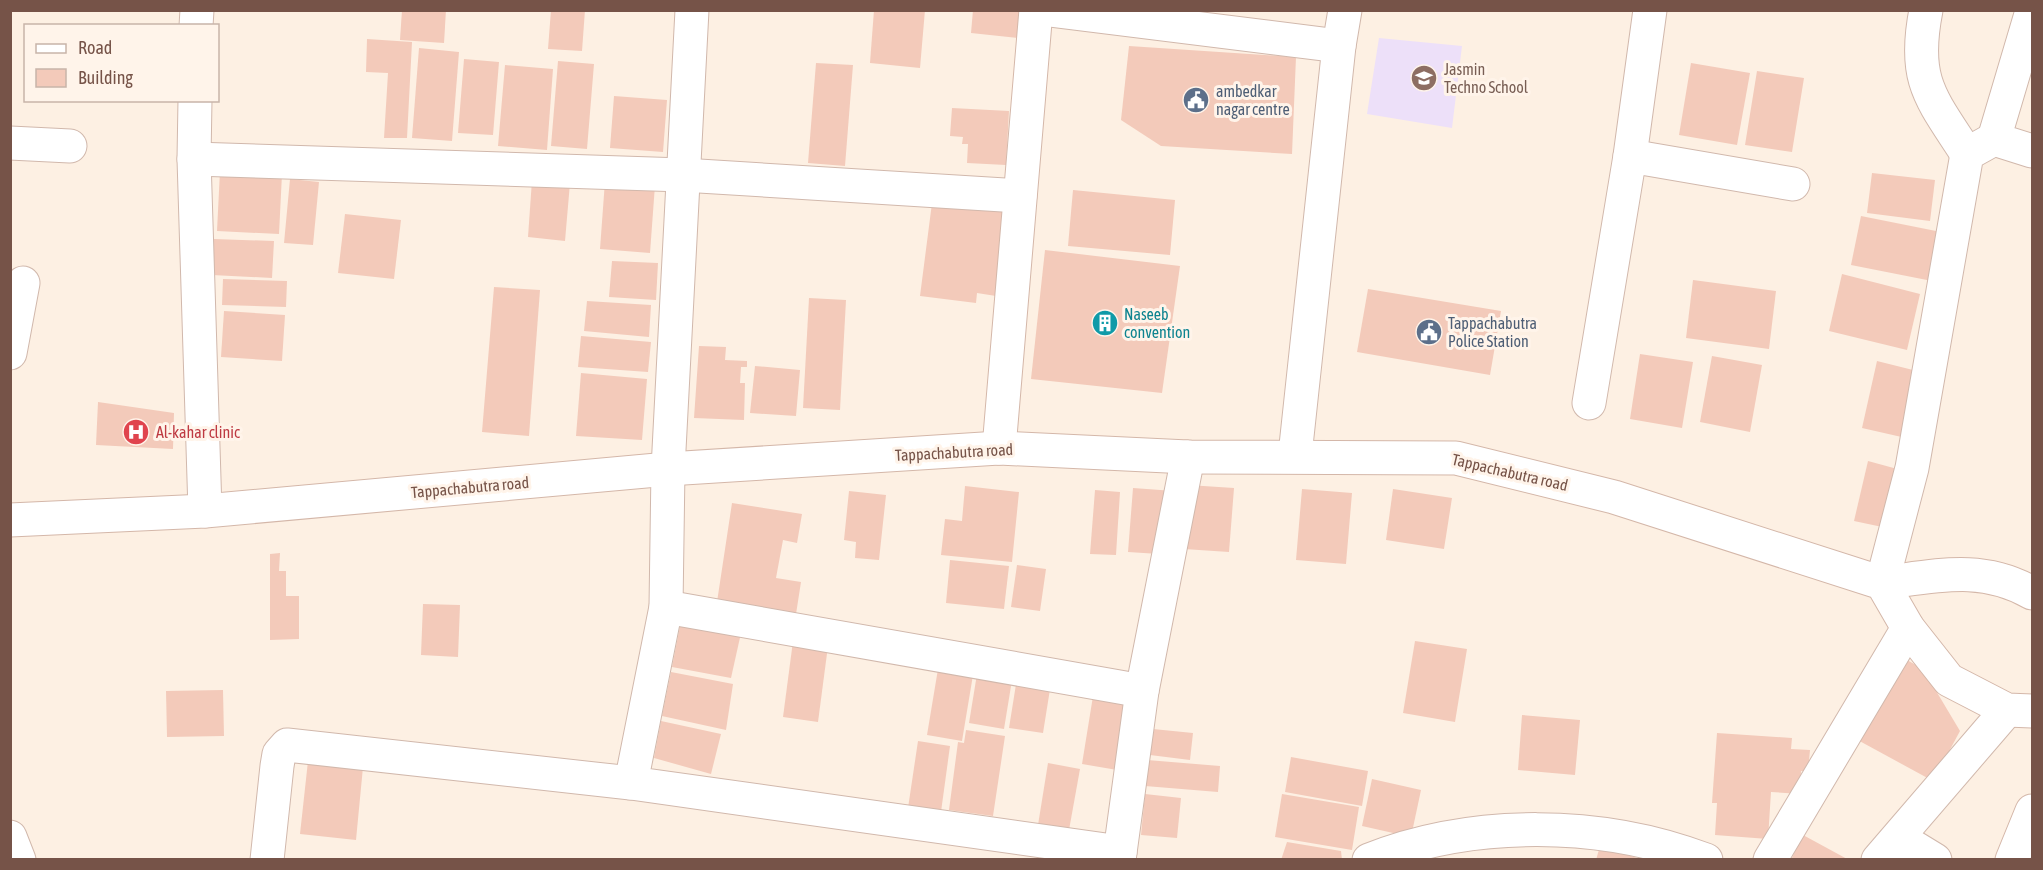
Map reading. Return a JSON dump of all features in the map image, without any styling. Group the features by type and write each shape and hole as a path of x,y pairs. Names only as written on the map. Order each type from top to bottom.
{"street":[{"path":"631,783 666,607 668,469 692,10"},
{"path":"999,448 1036,10"},
{"path":"1049,10 1339,46"},
{"path":"1295,455 1339,46 1345,10"},
{"path":"1589,403 1630,156 1650,10"},
{"path":"1926,10 1921,37 1928,94 1980,147 2032,151"},
{"path":"1888,849 2020,710 1949,680 1908,628 1882,583 1912,468 1980,147 2032,11"},
{"path":"195,102 194,159 205,511"},
{"path":"10,143 70,146"},
{"path":"1630,156 1793,184"},
{"path":"194,159 683,175 1020,196"},
{"path":"12,334 23,283"},
{"name":"Tappachabutra road","path":"10,520 205,511 668,469 999,448 1188,457 1295,455 1456,458 1614,496 1882,583 1963,573 1997,577 2032,593"},
{"path":"267,860 277,766 279,754 286,745 631,783 1120,856 1142,691 1188,457"},
{"path":"666,607 1142,691"},
{"path":"1770,860 1908,628"},
{"path":"2012,860 2032,811"},
{"path":"1369,860 1397,849 1481,831 1587,832 1678,849 1706,860"},
{"path":"10,837 19,860"},
{"path":"1888,849 1935,860"}],"shaded area":[{"path":"1379,38 1462,46 1452,128 1367,114"}],"building":[{"path":"402,10 446,10 444,43 400,40"},
{"path":"551,10 585,10 582,51 548,49"},
{"path":"874,10 925,10 920,68 870,63"},
{"path":"973,10 1020,10 1018,38 971,33"},
{"path":"367,39 412,42 407,138 384,138 388,73 366,72"},
{"path":"1129,46 1296,57 1292,154 1161,146 1121,120"},
{"path":"419,48 459,52 452,141 412,138"},
{"path":"464,59 499,62 493,135 458,133"},
{"path":"558,61 594,64 587,149 551,146"},
{"path":"816,63 853,65 845,166 808,163"},
{"path":"1691,63 1750,73 1737,145 1679,135"},
{"path":"505,65 553,69 547,150 498,146"},
{"path":"1757,71 1804,78 1792,152 1745,145"},
{"path":"614,96 667,100 663,152 610,148"},
{"path":"952,108 1009,111 1006,165 967,163 968,144 962,144 963,137 950,136"},
{"path":"220,171 282,174 279,234 217,231"},
{"path":"1872,173 1935,180 1930,221 1867,213"},
{"path":"290,179 319,182 313,245 284,243"},
{"path":"532,180 570,183 565,241 528,237"},
{"path":"605,181 655,185 650,253 600,249"},
{"path":"1073,190 1175,200 1170,255 1068,246"},
{"path":"932,203 1006,212 996,296 977,293 976,303 920,296"},
{"path":"345,214 401,220 394,279 338,273"},
{"path":"1861,216 1941,232 1932,281 1851,265"},
{"path":"214,239 274,241 272,278 212,275"},
{"name":"Naseeb convention","path":"1045,250 1180,266 1162,393 1031,379"},
{"path":"612,261 658,263 656,300 609,297"},
{"path":"1842,274 1920,294 1907,350 1829,331"},
{"path":"223,279 287,281 286,307 222,305"},
{"path":"1693,280 1776,291 1769,349 1686,338"},
{"path":"494,287 540,290 529,436 482,432"},
{"name":"Tappachabutra Police Station","path":"1368,289 1501,311 1490,375 1357,352"},
{"path":"809,298 846,300 840,410 803,408"},
{"path":"587,301 651,305 649,337 584,331"},
{"path":"224,311 285,315 282,361 221,357"},
{"path":"581,336 651,342 648,372 578,367"},
{"path":"699,346 726,347 725,360 747,361 747,367 741,367 740,383 745,383 744,420 694,418"},
{"path":"1640,354 1693,362 1682,428 1630,419"},
{"path":"1712,356 1762,365 1750,432 1700,422"},
{"path":"1877,361 1921,372 1906,438 1862,428"},
{"path":"755,366 800,370 796,416 750,413"},
{"path":"581,373 647,379 642,440 576,436"},
{"path":"98,402 174,413 173,449 96,445"},
{"path":"1868,461 1901,470 1887,528 1854,521"},
{"path":"1188,485 1234,488 1229,552 1184,549"},
{"path":"965,486 1019,492 1012,562 941,555 945,519 962,521"},
{"path":"1133,488 1174,491 1159,554 1128,552"},
{"path":"1302,489 1352,493 1346,564 1296,560"},
{"path":"1393,489 1452,498 1444,549 1386,540"},
{"path":"1095,490 1120,492 1116,555 1090,554"},
{"path":"849,491 886,495 879,560 855,558 856,542 844,540"},
{"path":"732,503 802,514 797,543 783,540 776,578 801,582 796,614 717,602"},
{"path":"280,553 279,571 286,571 286,596 299,596 299,639 270,640 270,554"},
{"path":"950,560 1009,566 1004,609 946,603"},
{"path":"1017,565 1046,569 1040,611 1011,607"},
{"path":"423,604 460,605 458,657 421,655"},
{"path":"681,621 741,633 731,678 672,667"},
{"path":"793,641 828,646 818,722 783,717"},
{"path":"1415,641 1467,649 1455,722 1403,713"},
{"path":"1898,655 1923,669 1960,731 1933,781 1854,738"},
{"path":"938,669 973,675 962,741 927,735"},
{"path":"671,672 733,684 726,730 662,716"},
{"path":"977,674 1012,680 1004,729 969,723"},
{"path":"1017,678 1051,683 1043,733 1009,728"},
{"path":"223,690 224,736 167,737 166,691"},
{"path":"1094,690 1135,697 1123,771 1082,764"},
{"path":"1522,715 1580,720 1575,775 1518,770"},
{"path":"661,721 721,734 711,774 654,758"},
{"path":"1153,729 1193,733 1190,760 1150,755"},
{"path":"966,730 1005,736 993,816 949,810 958,742 964,743"},
{"path":"1717,733 1792,738 1791,749 1810,750 1808,771 1801,771 1800,794 1771,792 1768,839 1715,835 1717,803 1712,803"},
{"path":"918,741 950,746 941,812 908,808"},
{"path":"1291,757 1368,771 1362,806 1285,792"},
{"path":"1147,760 1220,766 1218,792 1145,786"},
{"path":"308,761 363,767 356,840 300,834"},
{"path":"1048,763 1080,769 1069,830 1038,825"},
{"path":"1372,779 1421,790 1411,837 1362,826"},
{"path":"1145,794 1181,798 1177,838 1141,835"},
{"path":"1282,794 1359,807 1352,850 1275,837"},
{"path":"1803,835 1849,860 1791,860"},
{"path":"1287,842 1341,851 1342,860 1281,860"},
{"path":"1600,846 1640,859 1640,860 1596,860"}],"place":[{"name":"Jasmin Techno School","path":"1424,78"},
{"name":"ambedkar nagar centre","path":"1196,100"},
{"name":"Naseeb convention","path":"1105,323"},
{"name":"Tappachabutra Police Station","path":"1429,332"},
{"name":"Al-kahar clinic","path":"136,432"}]}
